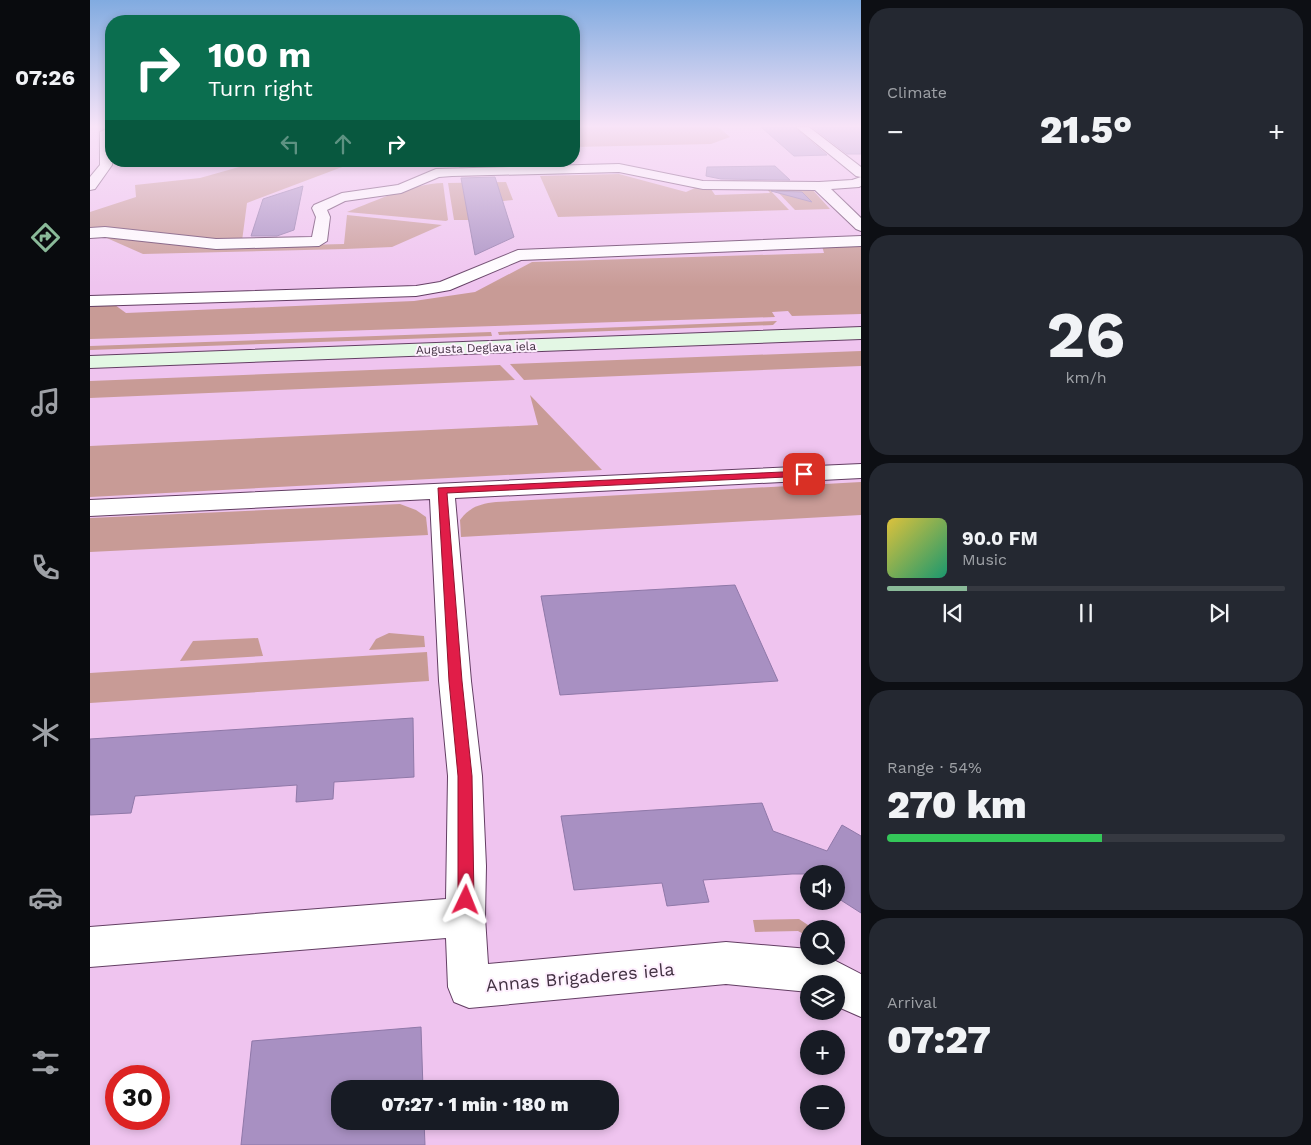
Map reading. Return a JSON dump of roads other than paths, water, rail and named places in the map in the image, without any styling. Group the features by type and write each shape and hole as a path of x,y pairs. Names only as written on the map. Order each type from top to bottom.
{"main road":[{"name":"Augusta Deglava iela","path":"90,362 861,333"}],"street":[{"path":"90,233 105,232 216,244 319,241 324,217 319,208 342,197 401,189 421,180"},
{"path":"680,180 703,185 819,186 854,184 861,181"},
{"path":"819,186 861,226"},
{"path":"90,302 416,291 444,286 518,255 861,241"},
{"path":"90,508 861,471"},
{"path":"90,947 466,917 465,776 455,681 442,490"},
{"name":"Annas Brigaderes iela","path":"466,917 469,987 726,963 809,970 861,996"}]}
